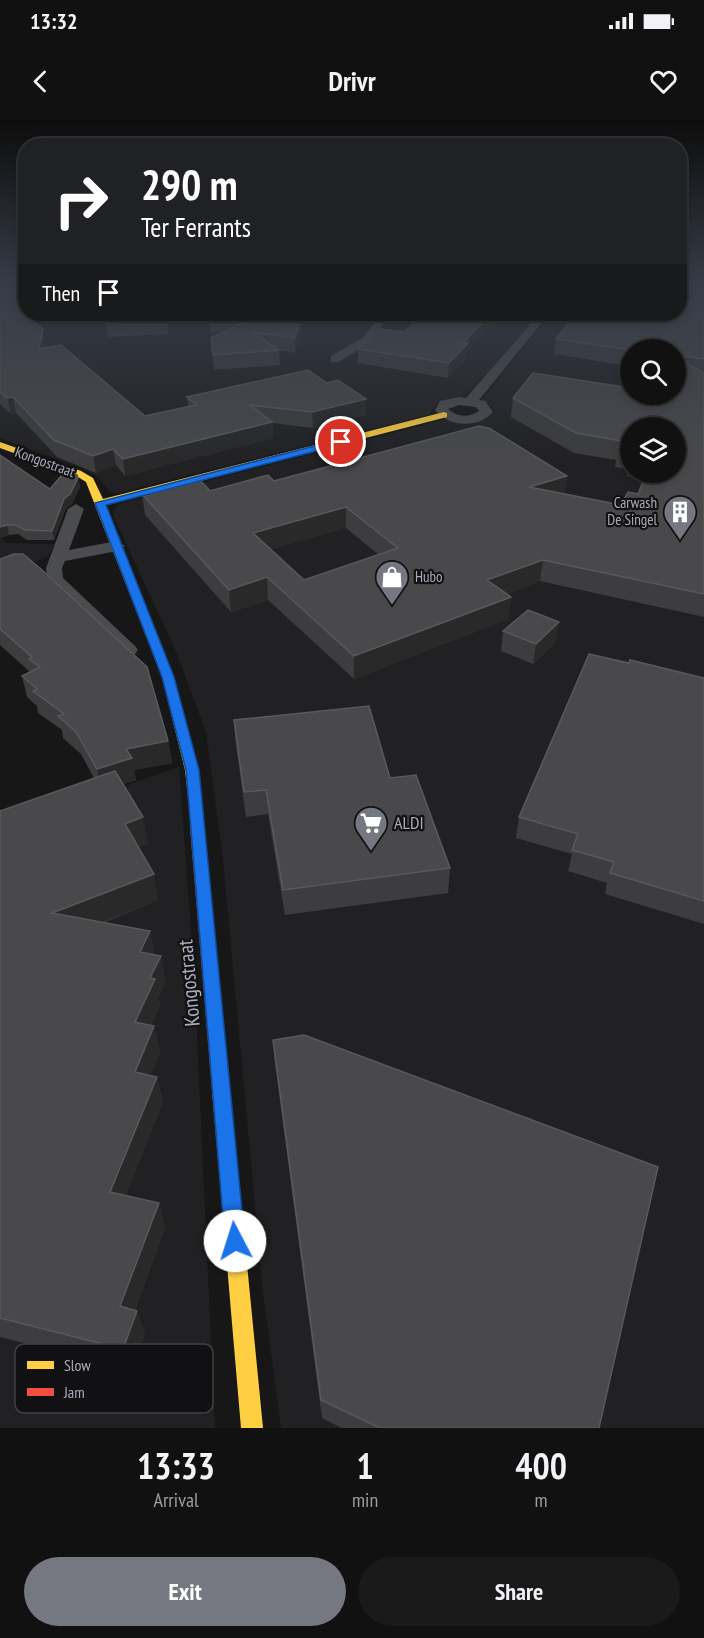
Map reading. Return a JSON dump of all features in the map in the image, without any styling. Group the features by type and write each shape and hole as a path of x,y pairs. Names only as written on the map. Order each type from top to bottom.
{"street":[{"path":"335,358 364,341"},
{"path":"470,402 521,341"},
{"path":"100,503 444,415 465,420 484,415 484,407 459,401 445,404 441,410 444,415"},
{"name":"Kongostraat","path":"0,445 78,473 90,480 168,677 192,770 252,1428"},
{"path":"76,509 54,568 56,579 129,650"},
{"path":"58,558 117,546"}],"shaded area":[{"path":"0,341 515,341 464,396 439,402 428,415 119,493 110,492 98,477 81,468 0,438"},
{"path":"529,341 620,341 620,405 686,405 686,341 704,341 704,1428 281,1428 263,1293 223,859 206,732 177,654 113,515 119,504 444,420 467,422 484,420 490,417 495,410 482,400"},
{"path":"0,537 7,543 55,544 47,557 37,561 6,564 0,581"},
{"path":"179,767 194,971 211,1344 15,1344 15,1413 213,1413 213,1384 215,1428 0,1428 0,829"}],"building":[{"path":"0,341 41,341 39,349 61,345 145,416 196,405 187,397 308,370 327,383 338,380 366,399 312,412 250,405 272,422 123,459 113,449 93,456 54,440 13,397 7,398 0,392"},
{"path":"211,341 266,341 279,350 213,355"},
{"path":"367,341 465,341 463,343 468,343 449,363 358,349"},
{"path":"570,341 620,341 620,349"},
{"path":"686,341 704,341 704,359 686,357"},
{"path":"686,363 704,373 704,594 543,560 487,580 511,597 354,656 267,577 229,590 142,494 199,479 210,491 268,475 274,481 479,426 489,428 567,476 529,487 621,505 628,492 638,494 642,483 686,483 686,417 620,417 620,441 576,433 513,398 533,373 620,386 620,405 686,405","holes":["346,507 398,548 304,580 253,533"]},
{"path":"0,455 50,489 67,469 77,475 78,478 70,494 64,499 52,531 25,530 16,525 0,527"},
{"path":"14,554 23,554 41,569 147,667 168,741 126,749 132,758 97,769 76,732 58,716 64,714 33,691 37,689 22,676 40,667 0,629 0,559"},
{"path":"528,610 559,622 536,644 503,631"},
{"path":"589,654 629,663 630,660 704,678 704,901 610,873 614,862 572,850 578,834 519,817"},
{"path":"369,706 390,778 416,775 450,868 283,890 266,790 244,792 234,720"},
{"path":"115,771 143,817 125,824 154,874 52,913 150,931 140,952 161,956 150,978 155,979 135,1022 154,1026 135,1072 157,1077 110,1192 159,1203 120,1306 137,1311 125,1344 103,1344 0,1318 0,811"},
{"path":"304,1035 658,1167 599,1428 380,1428 321,1400 273,1040"}],"traffic: slow":[{"path":"100,503 444,415"},
{"path":"0,445 78,473 90,480 168,677 192,770 197,827"},
{"path":"221,1090 252,1428"}],"traffic: jam":[{"path":"197,827 221,1090"}],"place":[{"name":"Carwash De Singel","path":"680,541"},
{"name":"Hubo","path":"392,606"},
{"name":"ALDI","path":"371,852"}],"route":[{"path":"235,1241 192,770 168,677 100,503 341,442"}]}
